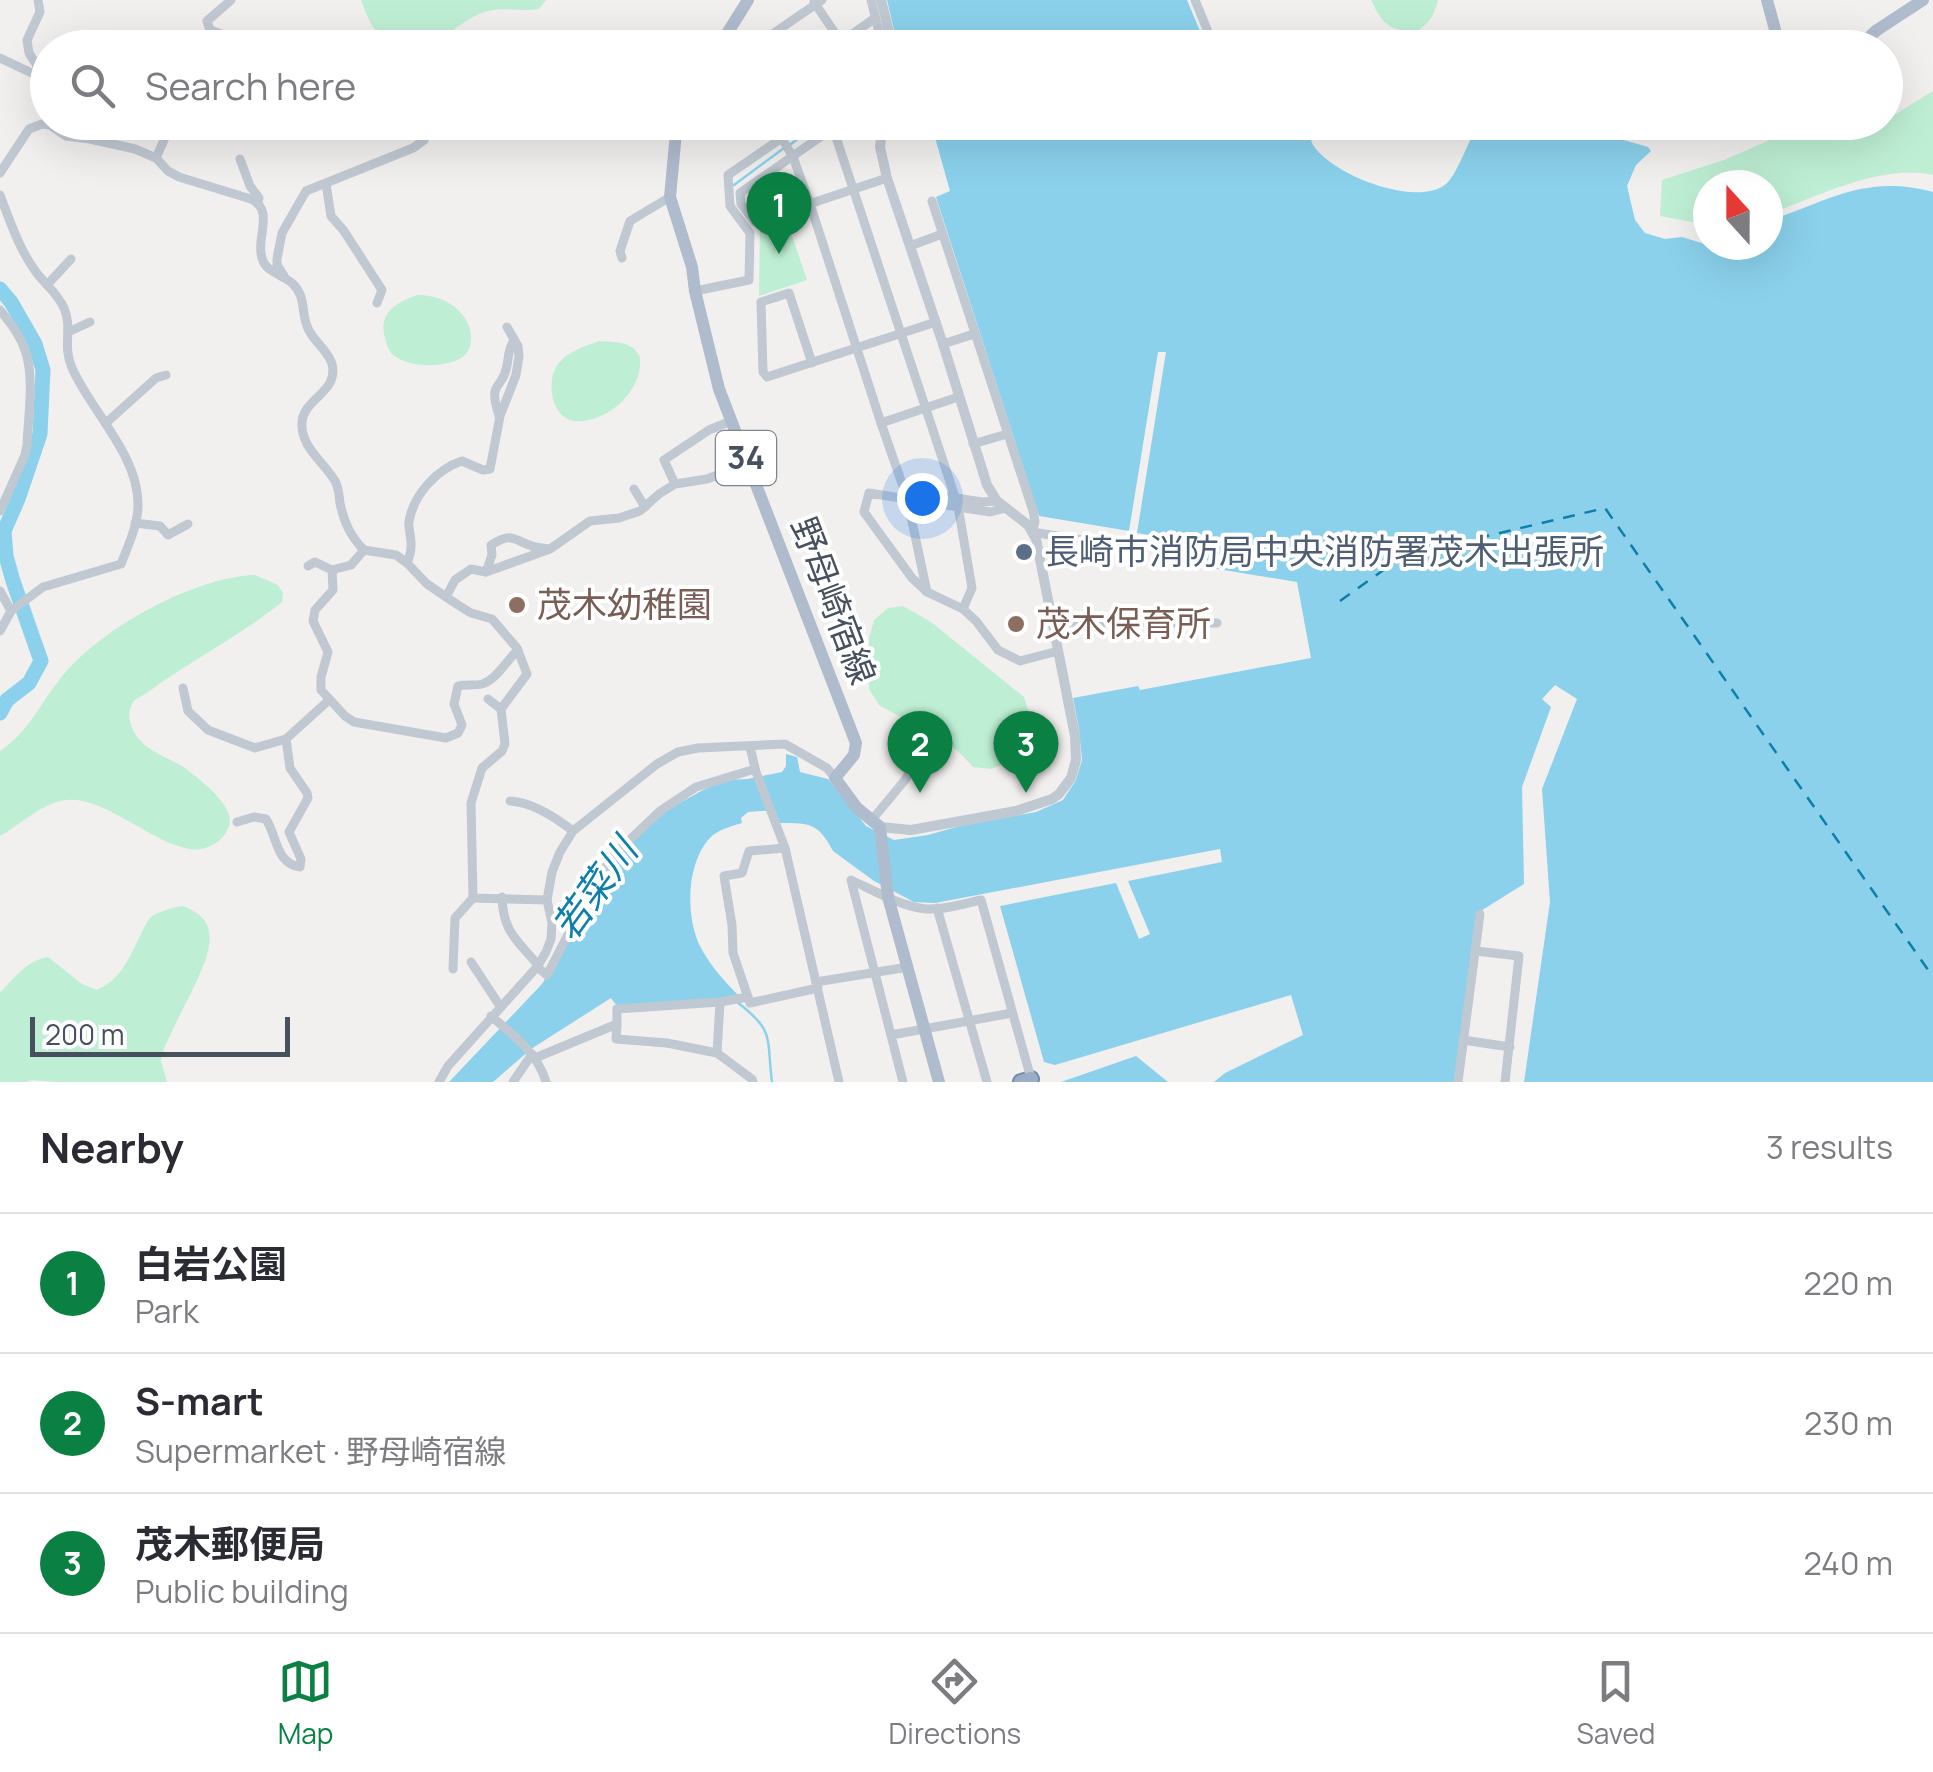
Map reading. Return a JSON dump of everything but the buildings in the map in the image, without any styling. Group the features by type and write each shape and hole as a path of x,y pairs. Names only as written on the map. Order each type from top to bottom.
{"main road":[{"path":"729,30 748,0"},
{"path":"1766,0 1775,30"},
{"path":"1877,30 1922,0"},
{"name":"野母崎宿線","path":"675,140 670,197 692,267 719,389 856,743 854,755 835,778"},
{"path":"835,778 857,808 875,824 887,891 939,1082"}],"street":[{"path":"32,30 40,12 38,0"},
{"path":"210,30 207,21 231,0"},
{"path":"870,0 881,30"},
{"path":"881,0 887,30"},
{"path":"1195,0 1207,30"},
{"path":"777,30 817,2 831,30"},
{"path":"860,30 875,18"},
{"path":"0,58 30,72"},
{"path":"0,173 30,129"},
{"path":"90,140 120,145 156,158 179,177 258,202"},
{"path":"156,158 164,140"},
{"path":"424,140 306,191 282,233 277,265 299,291 307,328 326,352 333,370 330,384 304,415 302,425 304,436 334,479 345,524 364,550 396,556 446,597 471,613 492,619 518,650 526,668 526,678 501,709 502,750 482,768 471,803 472,898 455,918 453,969"},
{"path":"695,291 753,282 750,233 730,206 728,174 784,140 810,204 906,494 927,592"},
{"path":"815,140 740,193 741,204 756,222 888,178"},
{"path":"839,140 956,502 972,588 963,609"},
{"path":"881,140 888,178 986,485 1028,526 1040,554 1073,725 1076,760 1071,778 1059,794 1043,803 911,830 875,824 915,764 923,768"},
{"path":"240,160 264,211 260,247 263,262 286,278"},
{"path":"326,184 331,216 382,290 378,303"},
{"path":"0,195 22,249 64,306 66,351 129,467 139,508 122,564 43,587 12,609 0,630"},
{"path":"622,258 620,251 630,221 670,197"},
{"path":"932,201 1033,511 1032,532"},
{"path":"910,246 942,234"},
{"path":"47,285 71,259"},
{"path":"812,362 789,293 760,302 763,372 768,378 936,322"},
{"path":"0,310 5,325 18,334 27,355 29,376 25,455 0,511"},
{"path":"68,332 90,322"},
{"path":"407,563 412,545 409,520 417,499 430,482 462,461 483,470 490,468 500,419 494,388 505,373 514,340 506,327"},
{"path":"943,344 974,334"},
{"path":"106,424 156,378 166,375"},
{"path":"880,423 958,398"},
{"path":"675,484 664,460 709,430 731,421"},
{"path":"973,444 1007,434"},
{"path":"446,597 455,580 471,569 486,572 550,549 590,522 619,518 645,507 675,484 707,479 730,470 745,457"},
{"path":"634,489 645,507"},
{"path":"1002,504 990,512 956,502 869,492 864,512 912,578 927,592 963,609 993,646 1020,661 1058,651"},
{"path":"135,524 160,526 168,535 188,524"},
{"path":"1032,532 1132,548"},
{"path":"486,572 491,545 506,537 550,549"},
{"path":"308,566 315,562 332,570 354,563 364,550"},
{"path":"332,570 332,590 315,610 313,621 328,652 321,690 354,722 446,738 458,733 462,725 454,704 458,686 490,680 518,650"},
{"path":"0,590 12,609"},
{"path":"1054,622 1217,623"},
{"path":"182,688 188,711 208,730 255,748 286,739 329,700"},
{"path":"488,699 501,709"},
{"path":"237,822 266,818 285,862 300,867 301,859 289,832 308,793 290,768 286,739"},
{"path":"439,1082 448,1066 538,966 551,939 547,900 560,852 573,831 610,800 672,755 698,748 784,744 827,768 835,778"},
{"path":"750,747 784,848 839,1082"},
{"path":"502,897 506,926 547,975 598,877 660,810 718,778 756,771"},
{"path":"510,802 515,800 541,811 573,831"},
{"path":"784,848 749,850 742,873 724,876 744,998 750,1002 908,967"},
{"path":"902,1082 851,880 887,891 924,909 981,900 1028,1081"},
{"path":"472,898 547,900"},
{"path":"937,908 988,1082"},
{"path":"1458,1082 1480,914"},
{"path":"1476,951 1519,956 1505,1082"},
{"path":"471,962 500,1006"},
{"path":"615,1052 618,1009 744,998"},
{"path":"718,1053 724,1002"},
{"path":"891,1036 1012,1013"},
{"path":"491,1016 533,1055 548,1081"},
{"path":"514,1082 533,1055 617,1024"},
{"path":"616,1038 718,1053 753,1082"},
{"path":"1464,1040 1510,1047"}],"green space":[{"path":"361,0 546,0 539,9 485,12 453,30 376,30"},
{"path":"1371,0 1438,0 1430,19 1418,30 1398,29 1379,15"},
{"path":"1933,91 1933,175 1871,178 1783,209 1783,170 1693,170 1770,140 1903,140 1903,110"},
{"path":"1693,170 1693,222 1660,216 1662,180"},
{"path":"786,218 807,280 759,296 760,227"},
{"path":"418,295 446,301 464,317 471,344 465,355 443,364 424,365 405,362 390,351 384,329 387,315 396,305"},
{"path":"599,341 633,348 640,358 638,377 626,397 608,413 574,421 555,406 552,378 567,355"},
{"path":"255,575 278,585 283,593 282,602 135,700 129,713 137,737 146,746 186,769 222,803 230,819 221,839 208,847 177,846 102,807 67,800 41,809 0,836 0,751 20,734 81,656 126,623 178,595 231,578"},
{"path":"903,606 931,622 1024,697 1036,736 1029,754 991,769 973,767 938,738 879,705 869,689 869,638 874,620 888,608"},
{"path":"182,906 205,921 210,942 203,967 164,1048 161,1061 167,1082 0,1082 0,993 16,976 33,962 48,957 82,984 97,990 119,973 150,918"}],"water":[{"path":"887,0 1187,0 1200,30 894,30"},
{"path":"936,140 1311,140 1323,156 1356,177 1416,192 1446,184 1471,140 1624,140 1651,151 1636,165 1627,186 1635,220 1645,233 1693,240 1693,260 1783,260 1783,216 1867,188 1909,187 1933,192 1933,1082 1524,1082 1550,902 1542,789 1577,699 1555,685 1542,699 1551,707 1522,787 1524,884 1479,912 1454,1082 1214,1082 1303,1035 1291,995 1055,1065 1044,1062 1000,906 1116,883 1139,939 1150,934 1128,881 1222,862 1220,849 935,903 914,902 874,881 833,851 812,826 780,823 775,810 748,812 741,818 742,823 713,835 697,858 693,873 690,904 695,934 708,959 738,995 617,1006 611,998 531,1049 493,1082 449,1082 542,984 605,873 625,847 669,809 703,790 726,780 782,772 786,754 797,757 800,772 828,779 866,826 894,840 1036,812 1063,800 1076,780 1082,760 1073,698 1138,686 1140,690 1311,658 1297,582 1163,560 1166,538 1137,533 1166,352 1158,352 1129,531 1039,516 936,197 950,191"},
{"path":"1136,1056 1168,1082 1061,1082"}],"waterway":[{"path":"791,144 796,140"},
{"path":"734,185 784,148"},
{"name":"若菜川","path":"0,289 35,344 43,370 40,434 4,531 13,581 41,661 29,683 7,700 0,713"},
{"path":"737,1002 764,1029 772,1082"}],"ferry route":[{"path":"1340,601 1403,556 1605,508 1933,977"}],"place":[{"name":"白岩公園","path":"779,254"},
{"name":"長崎市消防局中央消防署茂木出張所","path":"1024,552"},
{"name":"茂木幼稚園","path":"517,605"},
{"name":"茂木保育所","path":"1016,624"},
{"name":"S-mart","path":"920,793"},
{"name":"茂木郵便局","path":"1026,793"}]}
